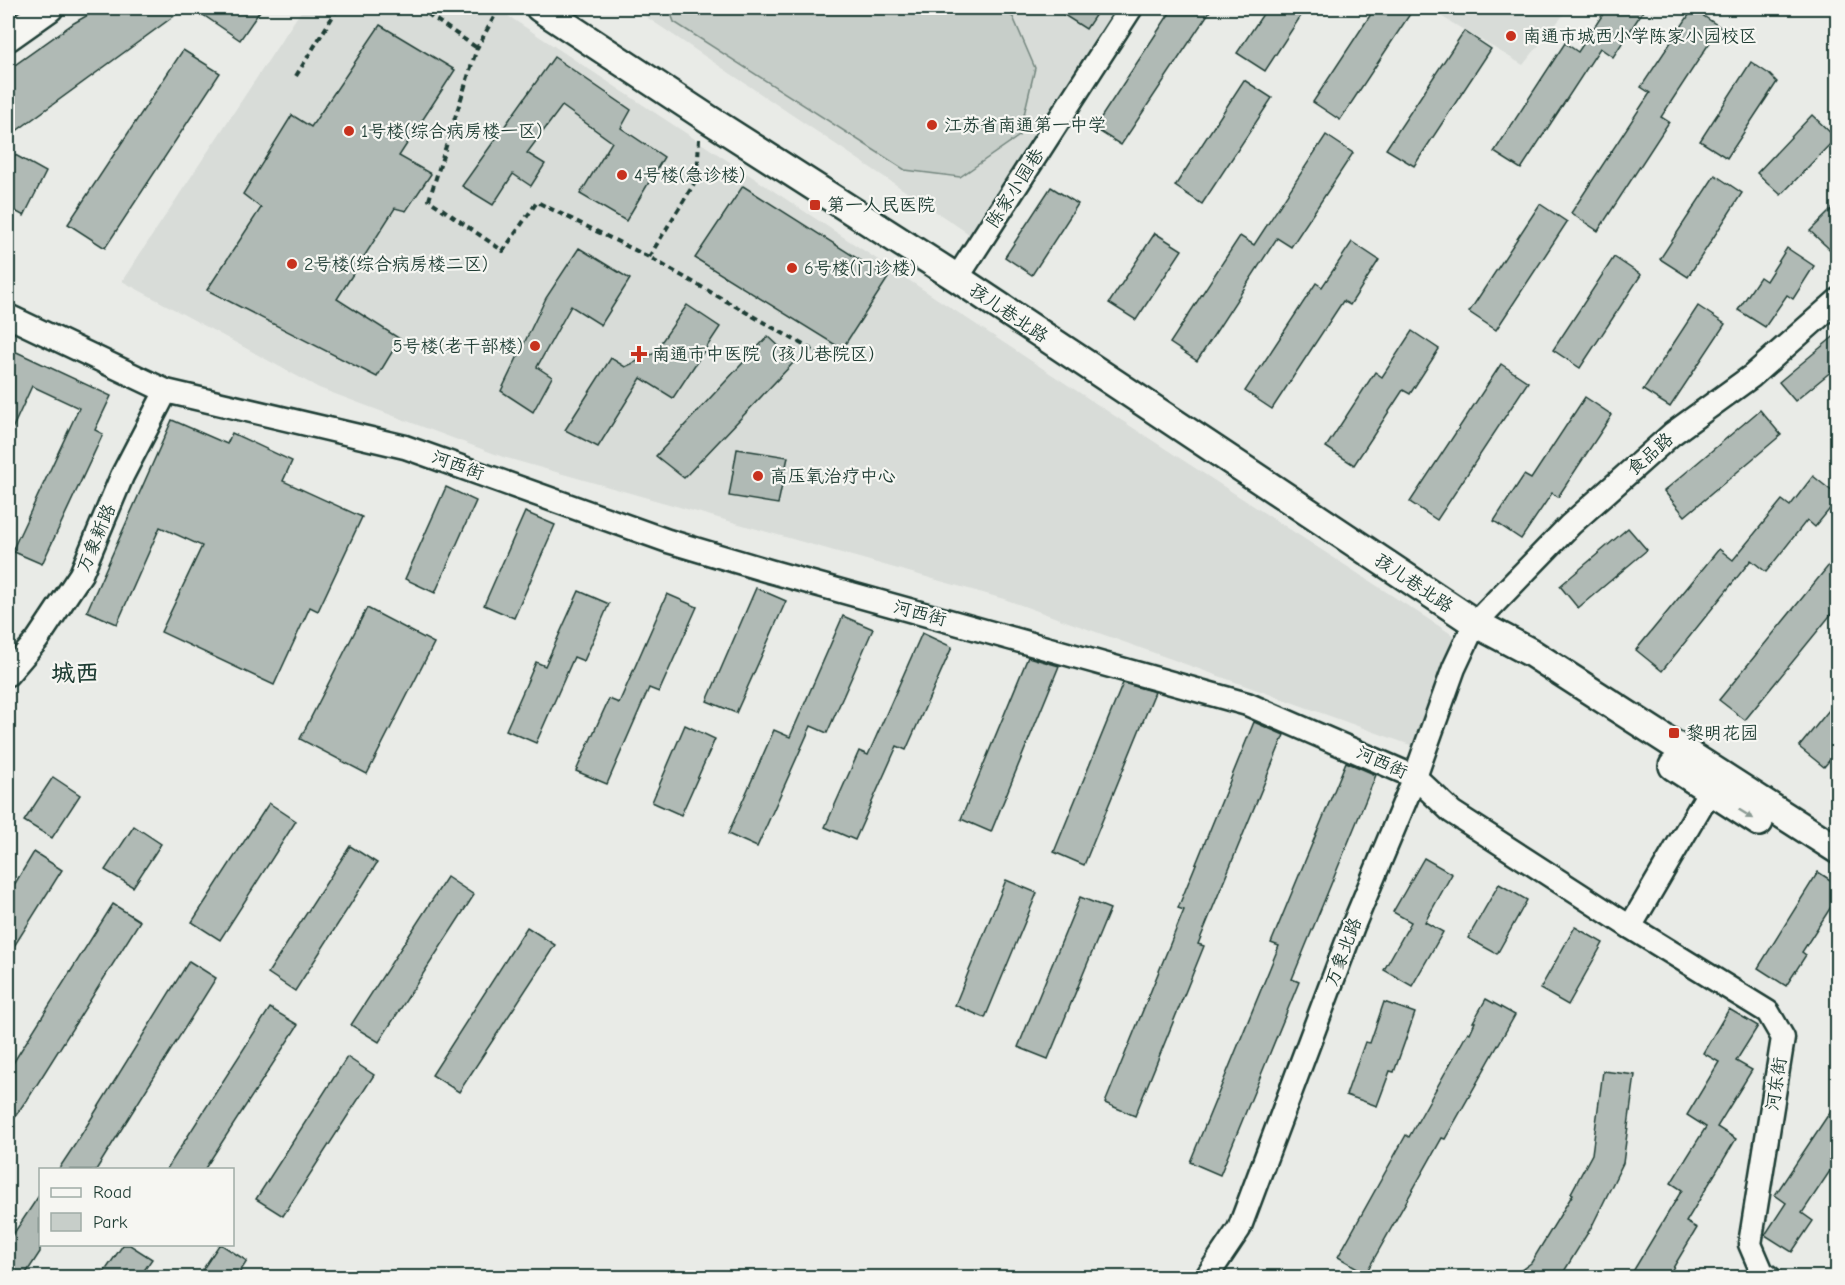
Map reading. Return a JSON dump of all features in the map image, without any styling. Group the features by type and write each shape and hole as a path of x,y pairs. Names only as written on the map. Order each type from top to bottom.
{"main road":[{"path":"8,37 49,8"},
{"name":"孩儿巷北路","path":"540,8 957,278 1475,623 1530,652 1838,871"},
{"name":"孩儿巷北路","path":"1714,783 1838,850"}],"street":[{"name":"陈家小园巷","path":"957,278 1131,8"},
{"name":"食品路","path":"1475,623 1570,525 1672,434 1752,376 1838,300"},
{"name":"河西街","path":"8,316 166,391 405,447 668,541 1247,704 1415,777 1452,812 1630,927"},
{"name":"万象新路","path":"8,674 37,640 81,574 122,476 166,391"},
{"name":"万象北路","path":"1206,1278 1239,1229 1353,926 1415,777 1454,668 1475,623"},
{"path":"1630,927 1714,783"},
{"name":"河东街","path":"1630,927 1768,1012 1783,1038 1750,1244 1762,1272 1770,1278"}],"path":[{"path":"296,76 338,8"},
{"path":"419,8 477,48"},
{"path":"499,8 477,48 429,200 503,251 537,202 649,257 828,359"},
{"path":"649,257 697,179 698,141 710,120"}],"shaded area":[{"name":"南通市中医院（孩儿巷院区）","path":"303,8 496,8 1124,422 1459,639 1416,747 1004,599 503,457 319,388 122,281"},
{"name":"江苏省南通第一中学","path":"633,8 1131,8 981,242"},
{"name":"南通市城西小学陈家小园校区","path":"1427,8 1569,8 1523,65"}],"green space":[{"name":"江苏省南通第一中学","path":"669,8 999,8 1013,17 1035,68 1019,136 960,177 905,170 674,22"}],"building":[{"path":"100,8 185,8 8,137 8,70 74,23"},
{"path":"193,8 262,8 240,40"},
{"path":"1053,8 1100,8 1086,29"},
{"path":"1173,8 1212,8 1121,145 1094,128"},
{"path":"1267,8 1306,8 1265,71 1237,53"},
{"path":"1375,8 1414,8 1340,120 1313,102"},
{"path":"1607,8 1645,8 1613,57 1600,48 1521,169 1494,152 1565,43 1578,52"},
{"path":"1693,9 1720,27 1661,117 1669,122 1598,231 1571,213 1650,93 1641,87"},
{"path":"380,25 455,70 399,156 431,174 406,211 395,208 337,299 400,339 377,377 207,290 261,208 243,194 292,115 311,127"},
{"path":"1464,31 1491,49 1414,166 1386,149"},
{"path":"183,50 220,73 105,248 68,224"},
{"path":"554,57 631,110 621,128 664,157 626,221 580,194 612,142 562,106 527,153 545,164 531,186 513,174 493,205 462,186"},
{"path":"1751,62 1777,82 1727,158 1700,141"},
{"path":"1244,80 1272,98 1202,204 1175,186"},
{"path":"1812,115 1836,138 1781,195 1757,173"},
{"path":"1326,135 1353,153 1291,247 1277,238 1197,361 1170,343 1240,236 1254,245"},
{"path":"8,151 46,172 24,216 8,207"},
{"path":"1715,175 1742,193 1688,277 1660,259"},
{"name":"6号楼(门诊楼)","path":"743,186 888,278 842,349 695,258"},
{"path":"1051,187 1078,204 1032,275 1005,257"},
{"path":"1838,203 1838,257 1810,231"},
{"path":"1540,204 1567,222 1496,330 1469,312"},
{"path":"1155,233 1182,250 1136,320 1109,303"},
{"path":"1352,242 1379,260 1350,305 1343,301 1272,409 1245,391 1316,283 1322,287"},
{"name":"5号楼(老干部楼)","path":"579,248 630,279 601,325 571,306 537,367 552,377 533,412 501,391 546,298"},
{"path":"1787,248 1814,266 1793,299 1787,295 1765,327 1738,310 1760,277 1766,281"},
{"path":"1614,257 1641,275 1580,368 1553,350"},
{"path":"687,305 720,327 673,398 641,378 598,447 565,430 611,358 625,367 653,354"},
{"path":"1698,306 1725,324 1670,407 1643,390"},
{"path":"1412,331 1439,349 1410,394 1403,390 1354,465 1326,447 1375,372 1382,377"},
{"path":"1838,333 1838,366 1795,401 1779,382"},
{"path":"768,336 795,361 684,478 656,456"},
{"path":"8,348 111,396 95,430 103,434 42,564 12,551 79,408 32,386 8,438"},
{"path":"1501,364 1528,382 1437,520 1410,502"},
{"path":"1585,397 1612,415 1558,497 1552,493 1521,539 1494,521 1524,475 1531,479"},
{"path":"1760,410 1781,435 1685,516 1664,491"},
{"path":"172,420 227,444 232,433 292,461 283,481 362,517 318,611 310,607 274,685 161,632 202,546 160,527 117,624 87,611"},
{"name":"高压氧治疗中心","path":"737,449 788,457 778,504 729,496"},
{"path":"1813,476 1838,496 1815,527 1807,520 1766,572 1751,560 1662,671 1636,650 1719,549 1733,560 1782,500 1790,506"},
{"path":"446,487 476,501 435,593 405,579"},
{"path":"525,512 555,525 514,618 484,605"},
{"path":"1628,528 1647,550 1578,608 1560,586"},
{"path":"1838,554 1838,606 1745,720 1719,700"},
{"path":"756,588 786,601 736,713 707,701"},
{"path":"579,591 609,604 584,661 574,657 536,743 506,730 536,662 545,666"},
{"path":"667,594 697,607 659,692 649,688 607,784 576,771 609,699 619,703"},
{"path":"367,608 434,643 367,774 300,739"},
{"path":"843,616 873,629 827,733 811,726 757,847 728,834 774,730 790,737"},
{"path":"922,633 952,647 906,750 897,746 855,840 825,827 859,751 868,755"},
{"path":"1028,657 1059,666 991,832 961,819"},
{"path":"1123,683 1155,692 1084,865 1054,852"},
{"path":"1838,699 1838,750 1824,767 1799,747"},
{"path":"1254,722 1284,735 1198,944 1204,946 1135,1116 1105,1103 1184,910 1178,908"},
{"path":"685,725 715,739 681,815 652,802"},
{"path":"1346,762 1376,775 1292,979 1299,982 1220,1175 1190,1162 1279,946 1271,943"},
{"path":"53,777 80,795 52,838 24,821"},
{"path":"269,803 296,821 220,940 192,922"},
{"path":"134,826 161,844 133,887 105,870"},
{"path":"350,846 377,863 295,991 268,973"},
{"path":"34,852 62,870 8,956 8,895"},
{"path":"1424,858 1452,874 1425,922 1443,932 1412,986 1384,970 1411,922 1393,912"},
{"path":"1818,872 1838,885 1838,896 1802,952 1806,955 1786,986 1758,968"},
{"path":"447,877 474,895 379,1042 351,1025"},
{"path":"1006,880 1037,893 985,1018 955,1005"},
{"path":"1499,884 1527,900 1497,954 1468,938"},
{"path":"1080,897 1110,909 1048,1059 1018,1047"},
{"path":"113,904 140,921 8,1127 8,1071"},
{"path":"527,927 555,945 459,1092 432,1075"},
{"path":"1575,927 1603,943 1568,1005 1540,989"},
{"path":"189,961 216,978 97,1168 59,1168"},
{"path":"1486,999 1515,1015 1366,1273 1338,1257 1406,1135 1409,1137 1468,1032 1470,1033 1475,1022 1473,1022"},
{"path":"1384,1002 1415,1013 1394,1072 1390,1071 1377,1106 1346,1095 1365,1042 1370,1043"},
{"path":"270,1008 298,1025 205,1168 167,1168"},
{"path":"1729,1009 1758,1026 1736,1061 1752,1070 1717,1127 1736,1139 1686,1222 1697,1228 1667,1278 1629,1278 1682,1190 1671,1183 1706,1127 1687,1115 1719,1062 1703,1053"},
{"path":"347,1057 374,1075 283,1216 256,1199"},
{"path":"1603,1071 1635,1075 1623,1163 1592,1226 1560,1278 1510,1278 1531,1263 1573,1194 1571,1193 1592,1154"},
{"path":"1838,1100 1838,1159 1802,1213 1813,1221 1792,1252 1765,1235 1786,1203 1775,1195"},
{"path":"39,1196 40,1252 23,1278 8,1278 8,1242"},
{"path":"122,1246 132,1246 152,1259 139,1278 100,1278"},
{"path":"218,1246 224,1246 247,1261 236,1278 197,1278"}],"place":[{"name":"南通市城西小学陈家小园校区","path":"1511,36"},
{"name":"江苏省南通第一中学","path":"932,125"},
{"name":"1号楼(综合病房楼一区)","path":"349,131"},
{"name":"4号楼(急诊楼)","path":"622,175"},
{"name":"第一人民医院","path":"815,205"},
{"name":"2号楼(综合病房楼二区)","path":"292,264"},
{"name":"6号楼(门诊楼)","path":"792,268"},
{"name":"5号楼(老干部楼)","path":"535,346"},
{"name":"南通市中医院（孩儿巷院区）","path":"639,354"},
{"name":"高压氧治疗中心","path":"758,476"},
{"name":"黎明花园","path":"1674,733"}],"district":[{"name":"城西","path":"75,673"}]}
